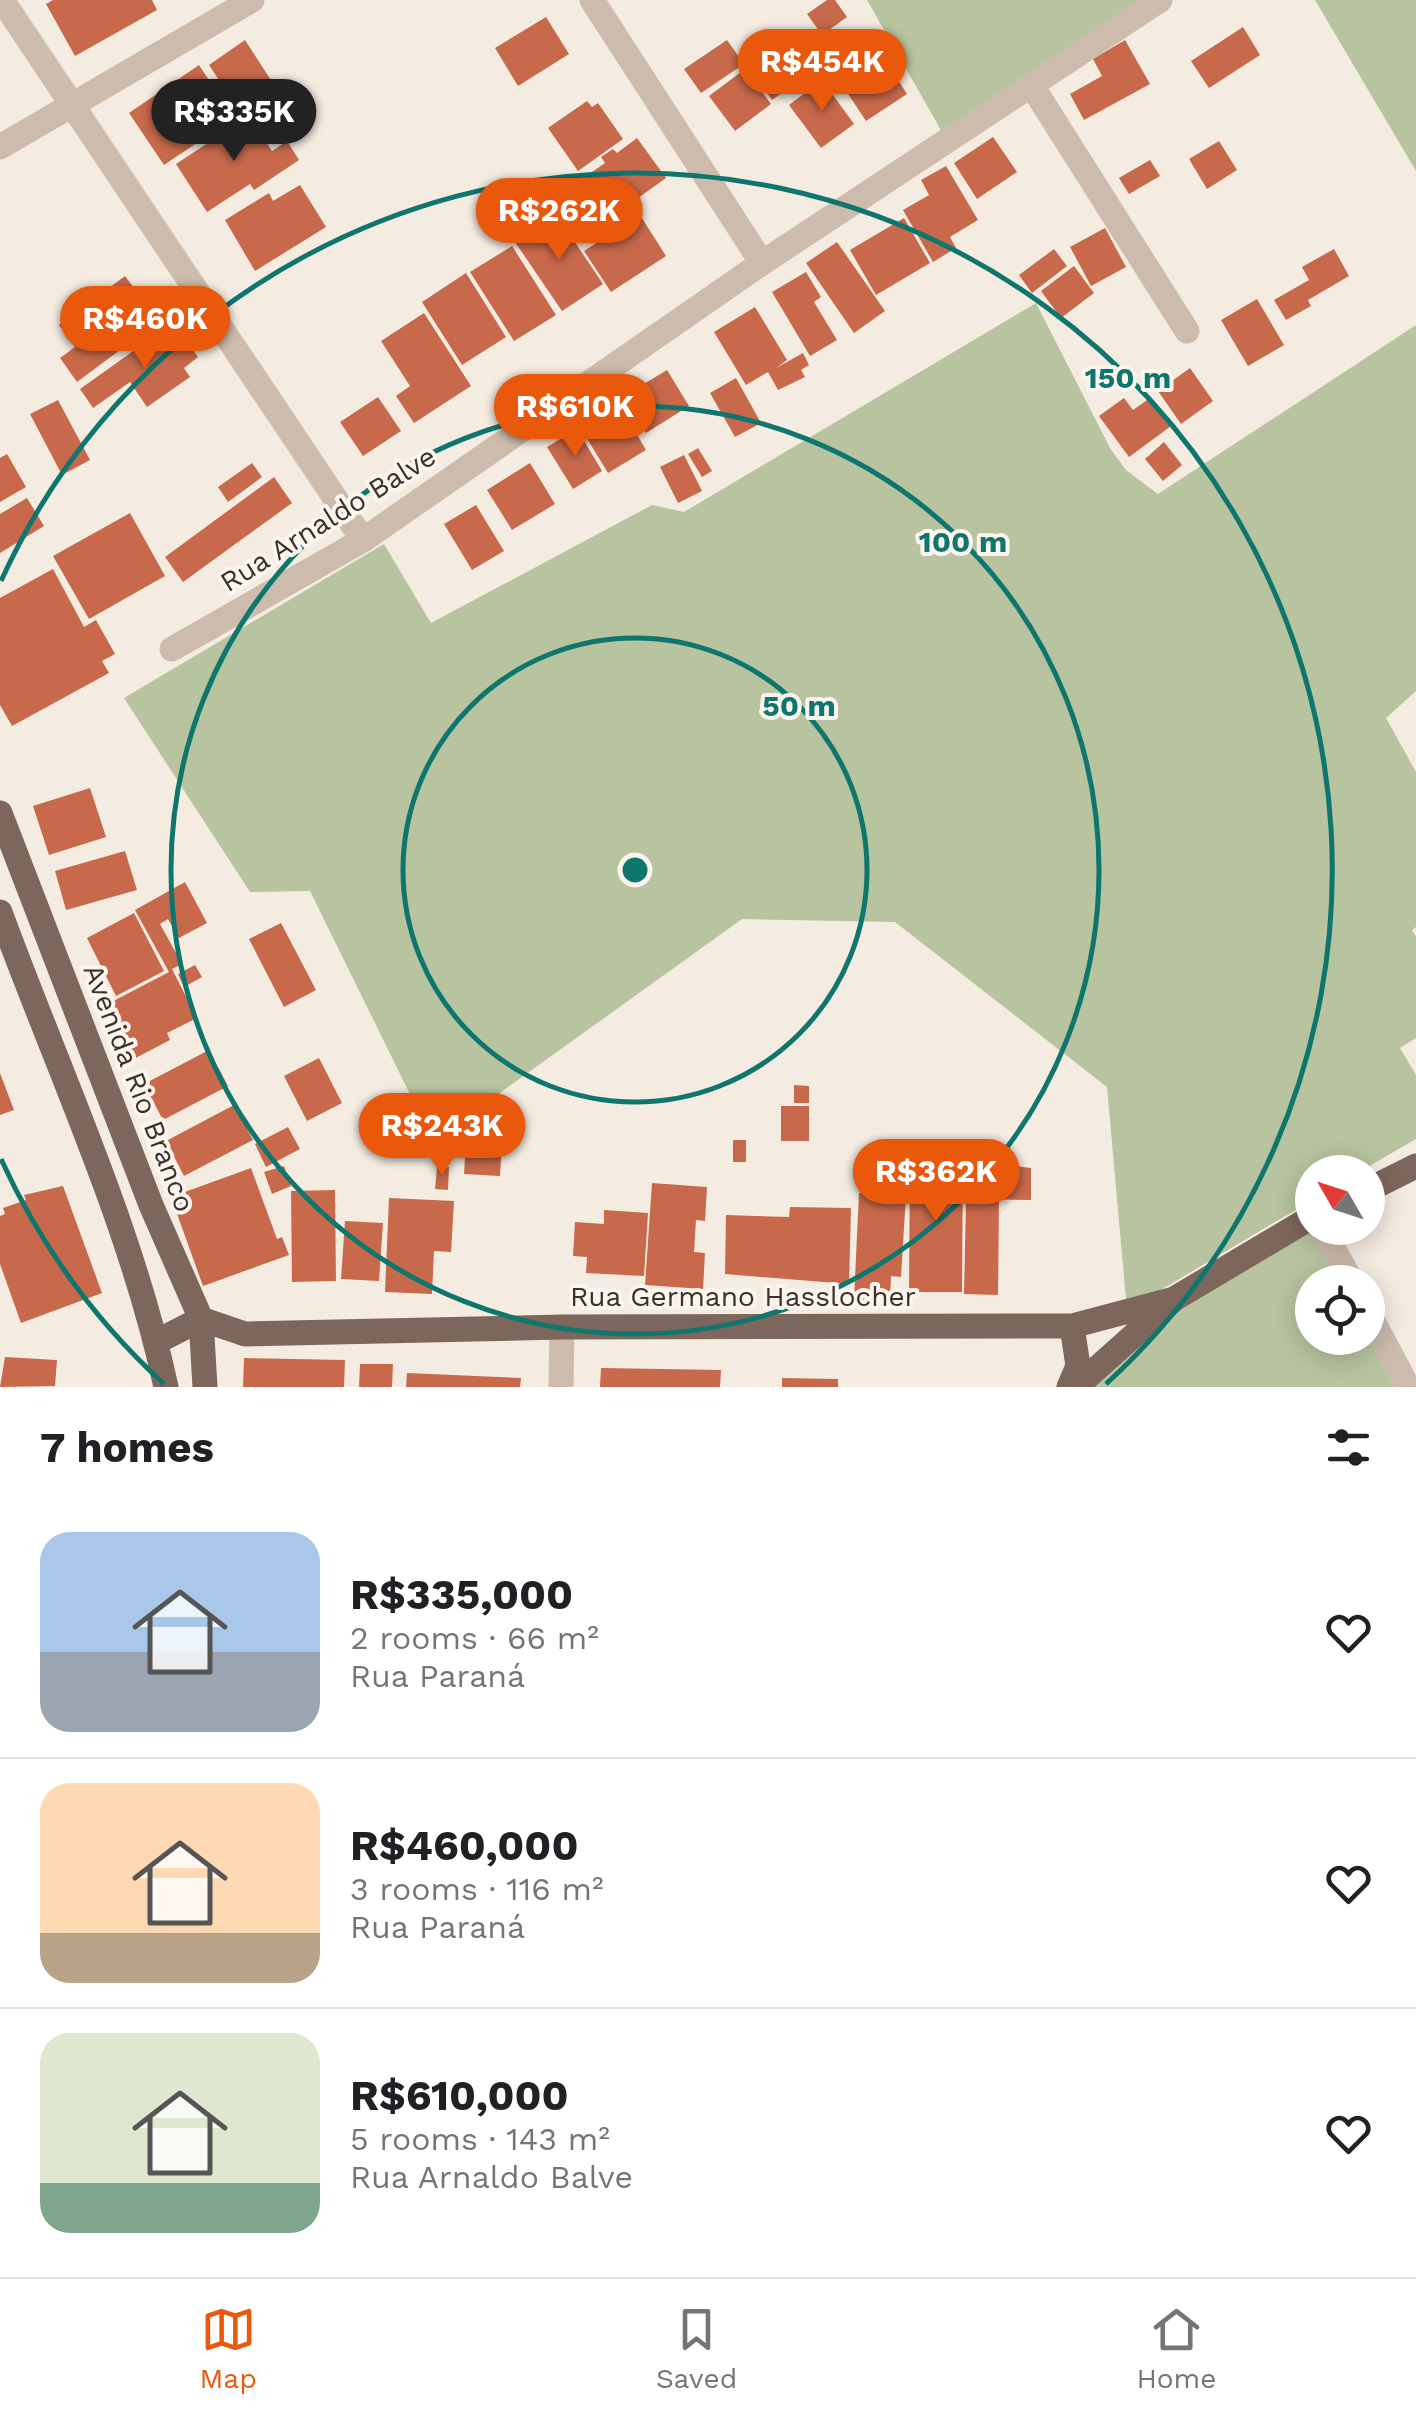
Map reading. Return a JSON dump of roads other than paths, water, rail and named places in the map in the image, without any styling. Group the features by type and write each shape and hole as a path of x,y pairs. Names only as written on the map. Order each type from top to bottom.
{"main road":[{"name":"Avenida Rio Branco","path":"0,813 150,1205 201,1319 205,1387"},
{"path":"0,912 108,1196 156,1342 166,1387"},
{"path":"1385,1182 1416,1166"},
{"name":"Rua Germano Hasslocher","path":"201,1319 245,1334 562,1327 1072,1326 1174,1298 1295,1227"},
{"path":"1072,1387 1174,1298"},
{"path":"156,1342 201,1319"},
{"path":"1072,1326 1078,1366 1072,1387"}],"street":[{"path":"2,0 362,540"},
{"path":"0,147 74,108 252,0"},
{"path":"592,0 762,263"},
{"name":"Rua Arnaldo Balve","path":"172,649 362,540 762,263 1160,0"},
{"path":"1032,86 1187,331"},
{"path":"561,1387 562,1327"},
{"path":"1385,1344 1408,1387"}]}
